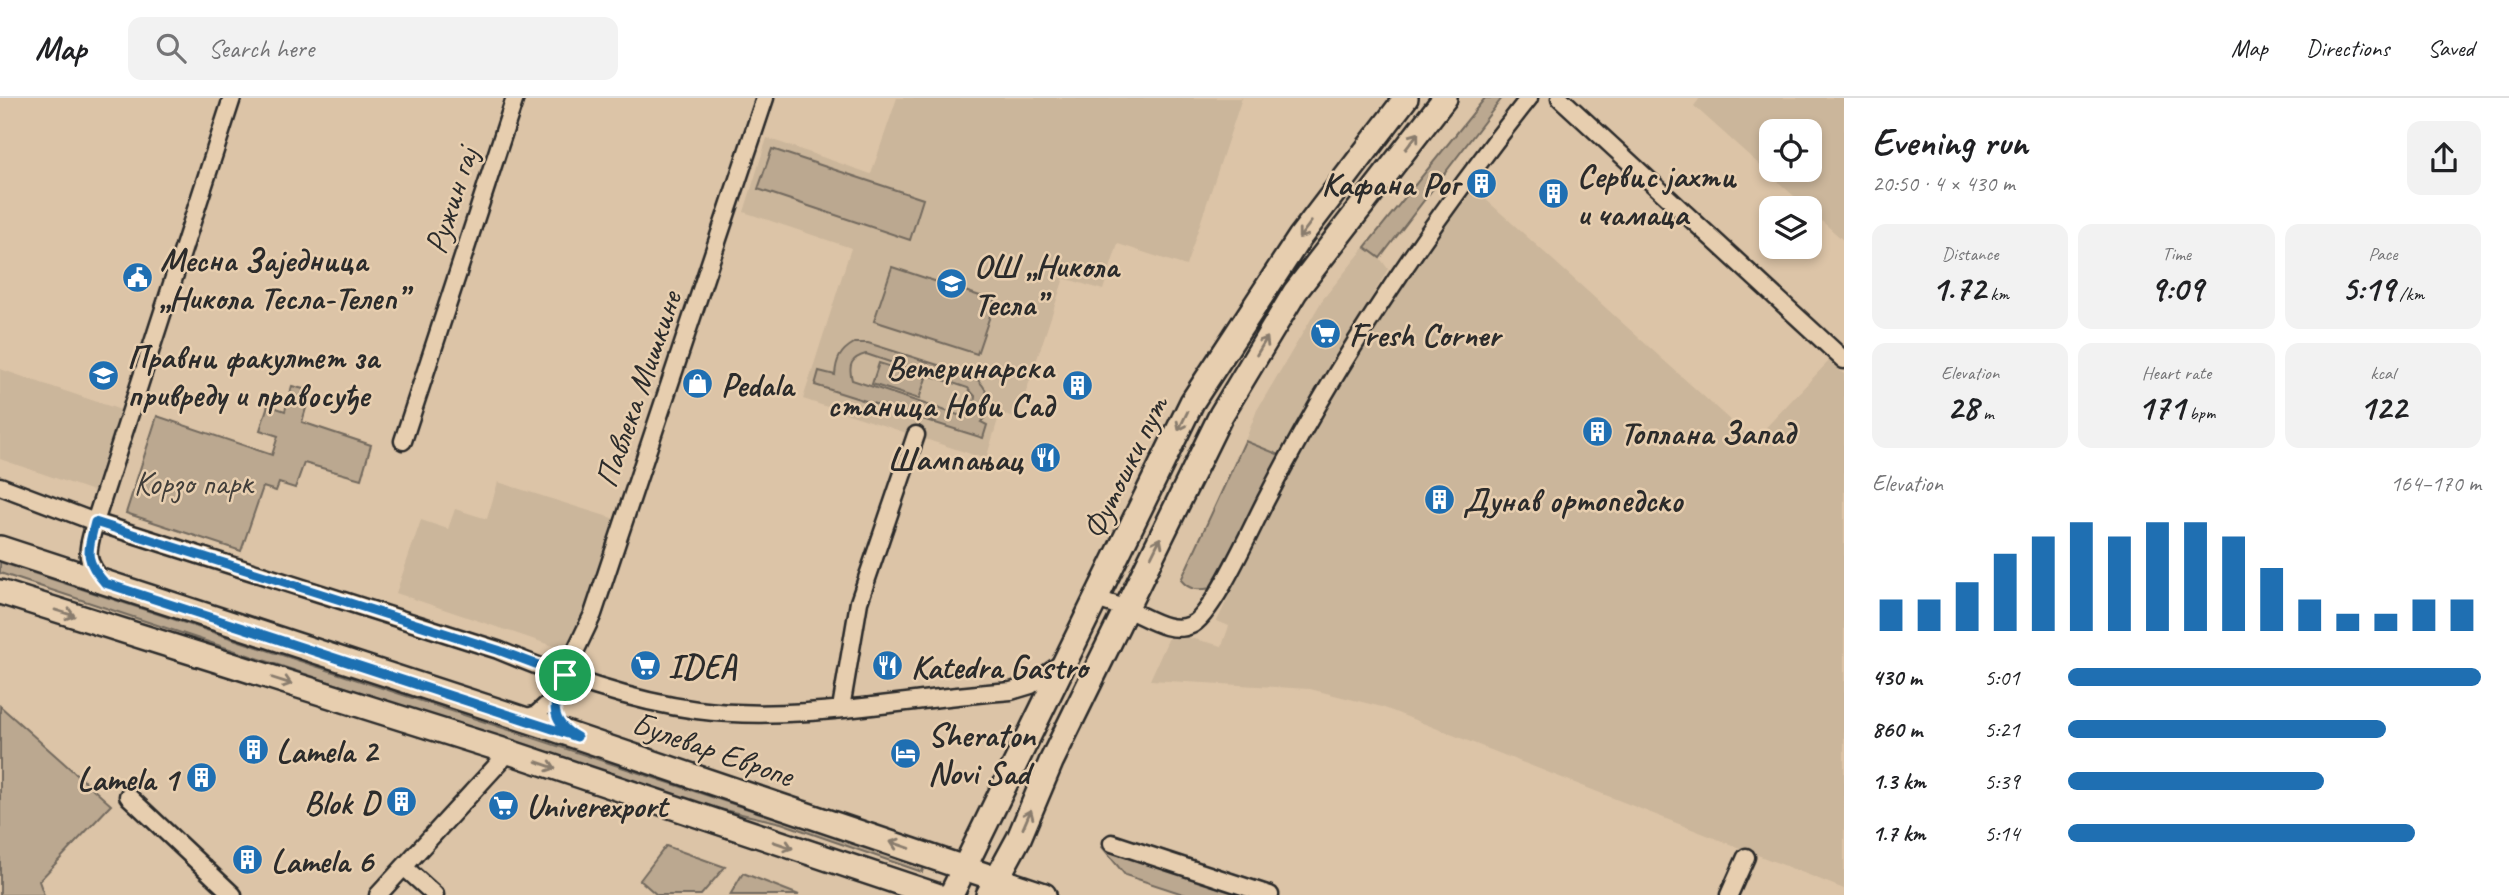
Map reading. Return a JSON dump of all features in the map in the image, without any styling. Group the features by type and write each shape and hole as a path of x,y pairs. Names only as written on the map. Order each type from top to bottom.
{"main road":[{"name":"Футошки пут","path":"951,895 1192,402 1300,237 1406,98"},
{"name":"Футошки пут","path":"992,887 1019,838 1051,762 1221,415 1295,292 1445,98"},
{"name":"Булевар Европе","path":"0,548 577,737 964,868 992,887 1044,895"},
{"name":"Булевар Европе","path":"0,592 509,752 936,895"}],"street":[{"path":"105,583 88,561 95,522 232,98"},
{"name":"Ружин гај","path":"403,441 515,98"},
{"name":"Павлека Мишкине","path":"522,719 541,712 555,695 593,614 765,98"},
{"path":"1096,598 1172,628 1192,625 1206,612 1279,474 1355,342 1468,175 1529,98"},
{"path":"1560,98 1844,360"},
{"path":"841,708 859,602 916,435"},
{"path":"0,486 95,522 498,650 646,701 698,710 763,712 841,708 1011,691 1031,685 1064,662"},
{"path":"60,568 77,558 90,542"},
{"path":"1011,691 1032,698 1036,706 1035,724"},
{"path":"555,695 554,705 559,721 567,731 577,737"},
{"path":"378,895 509,752"},
{"path":"128,796 233,895"},
{"path":"1112,843 1270,895"},
{"path":"1729,895 1746,857"},
{"path":"404,867 435,895"}],"shaded area":[{"name":"ОШ „Никола Тесла”","path":"897,98 1242,98 1186,266 1118,244 1103,290 1064,278 1017,419 1000,413 986,459 803,399 851,248 744,212 767,138 871,174"},
{"path":"1700,98 1844,98 1844,241 1822,221 1822,196 1794,196 1778,182 1822,182 1822,119 1759,119 1759,164 1694,106"},
{"path":"1471,186 1753,441 1829,361 1844,374 1844,889 1382,707 1310,689 1150,680 1171,633 1222,646 1229,626 1217,621 1285,479 1360,348"},
{"path":"1365,247 1380,258 1388,269 1280,455 1245,441 1257,410 1323,299"},
{"path":"0,369 121,410 93,491 0,459"},
{"path":"498,482 615,519 585,605 565,650 396,593 421,520 448,529 455,509 487,519"}],"green space":[{"path":"1485,98 1502,98 1380,258 1365,247"},
{"path":"772,149 923,199 910,240 758,189"},
{"path":"892,267 995,301 977,354 874,321"},
{"path":"854,343 868,343 973,376 986,391 989,403 986,416 981,422 987,425 983,438 815,385 819,371 835,375 840,356","holes":["866,354 968,388 975,396 974,406 969,414 958,415 852,380 850,370 854,360"]},
{"path":"879,363 926,378 919,399 872,384"},
{"name":"Корзо парк","path":"292,386 311,391 302,422 371,445 361,479 304,463 295,488 279,483 276,491 263,487 241,551 126,513 157,416 272,455 278,436 260,430 268,405 285,411"},
{"path":"1245,441 1280,455 1212,588 1191,588 1181,580"},
{"path":"0,562 924,867 922,872 781,823 698,804 0,573"},
{"path":"0,706 111,805 39,881 44,895 0,895"},
{"path":"666,846 725,867 701,895 657,895 640,880"},
{"path":"1103,848 1241,895 1186,895 1125,875"},
{"path":"743,873 799,895 730,895"}],"place":[{"name":"Кафана Рог","path":"1482,183"},
{"name":"Сервис јахти и чамаца","path":"1554,194"},
{"name":"Месна Заједница „Никола Тесла-Телеп”","path":"137,278"},
{"name":"ОШ „Никола Тесла”","path":"951,284"},
{"name":"Fresh Corner","path":"1326,334"},
{"name":"Правни факултет за привреду и правосуђе","path":"104,375"},
{"name":"Pedala","path":"698,384"},
{"name":"Ветеринарска станица Нови Сад","path":"1077,385"},
{"name":"Топлана Запад","path":"1597,432"},
{"name":"Шампањац","path":"1046,458"},
{"name":"Дунав ортопедско","path":"1440,499"},
{"name":"IDEA","path":"645,665"},
{"name":"Katedra Gastro","path":"888,666"},
{"name":"Lamela 2","path":"253,750"},
{"name":"Sheraton Novi Sad","path":"905,753"},
{"name":"Lamela 1","path":"201,778"},
{"name":"Blok D","path":"402,802"},
{"name":"Univerexport","path":"503,805"},
{"name":"Lamela 6","path":"248,860"}],"route":[{"path":"95,522 498,650 565,675 555,695 554,705 559,721 567,731 577,737 105,583 94,571 87,555 95,522"}]}
